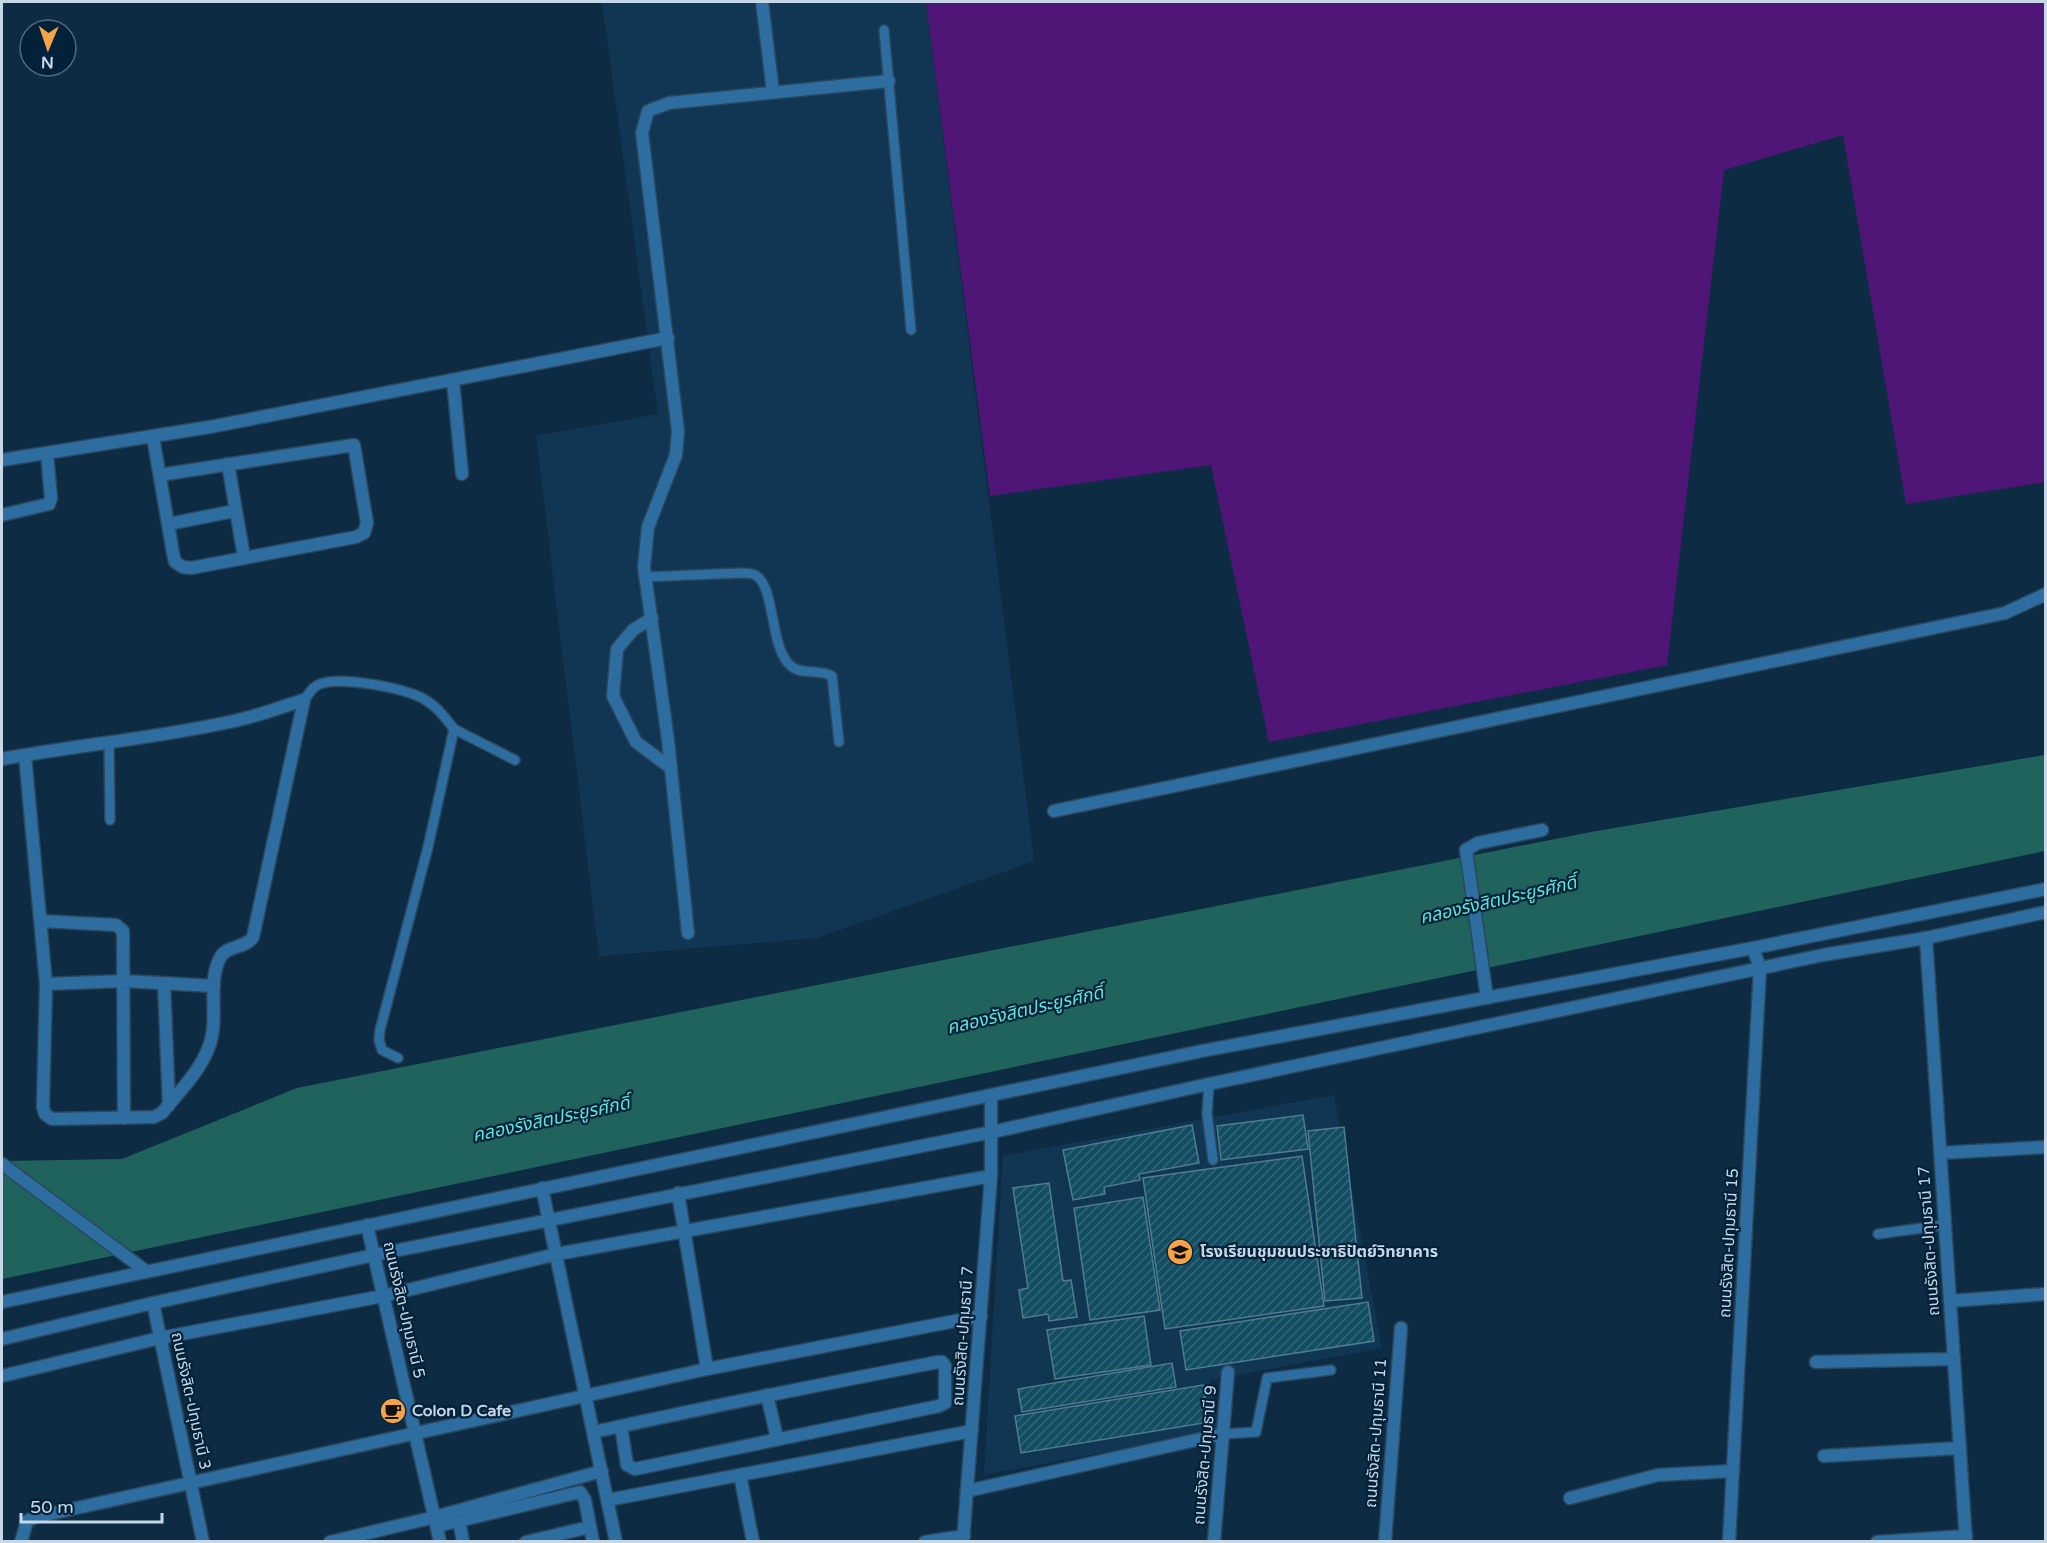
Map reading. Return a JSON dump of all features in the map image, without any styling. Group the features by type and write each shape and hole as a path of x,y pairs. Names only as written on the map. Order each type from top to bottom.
{"street":[{"path":"762,2 773,92"},
{"path":"688,933 671,768 645,577 645,546 648,527 676,455 678,431 642,134 648,111 669,104 889,81"},
{"path":"2,460 153,437 668,338"},
{"path":"453,381 462,474"},
{"path":"153,437 175,562 183,567 191,568 356,537 364,533 367,523 354,445 160,475"},
{"path":"2,515 48,504 51,498 47,454"},
{"path":"228,464 234,511 244,557"},
{"path":"169,524 234,511"},
{"path":"1054,811 2005,613 2046,594"},
{"path":"652,618 633,630 617,649 613,696 636,742 671,768"},
{"path":"2,759 25,755 110,743 235,721 304,700 253,937 248,944 227,950 221,955 214,986 214,1016 208,1052 168,1105 154,1117 52,1119 45,1114 43,1107 46,984 25,755"},
{"path":"1487,998 1467,854 1468,847 1542,830"},
{"path":"2,1302 1202,1051 1754,948 2046,889"},
{"path":"2,1339 153,1303 374,1255 992,1132 1760,968 1926,938 2046,912"},
{"path":"41,921 120,927 123,931 124,1118"},
{"name":"ถนนรังสิต-ปทุมธานี 17","path":"1926,938 1966,1539"},
{"name":"ถนนรังสิต-ปทุมธานี 15","path":"1729,1542 1760,968 1754,948"},
{"path":"46,984 124,981 214,986"},
{"path":"164,984 168,1105"},
{"name":"ถนนรังสิต-ปทุมธานี 7","path":"963,1539 991,1176 991,1095"},
{"path":"1940,1153 2046,1147"},
{"path":"2,1164 128,1255 146,1271"},
{"path":"2,1376 160,1338 383,1296 557,1254 991,1176"},
{"path":"542,1188 616,1542"},
{"path":"678,1193 686,1229 707,1369"},
{"name":"ถนนรังสิต-ปทุมธานี 5","path":"367,1225 440,1542"},
{"path":"1950,1301 2046,1294"},
{"name":"ถนนรังสิต-ปทุมธานี 3","path":"153,1303 203,1542"},
{"path":"21,1542 27,1521 415,1432 586,1397 707,1369 981,1317"},
{"name":"ถนนรังสิต-ปทุมธานี 11","path":"1385,1542 1401,1328"},
{"path":"1816,1362 1954,1359"},
{"path":"594,1432 621,1426 767,1395 938,1362 942,1362 945,1366 945,1403 634,1469 627,1465 621,1426"},
{"name":"ถนนรังสิต-ปทุมธานี 9","path":"1214,1542 1228,1372"},
{"path":"767,1395 777,1438"},
{"path":"608,1500 972,1431"},
{"path":"967,1491 1223,1434"},
{"path":"1824,1456 1960,1448"},
{"path":"330,1542 436,1521 602,1471"},
{"path":"1570,1498 1658,1475 1733,1471"},
{"path":"740,1475 753,1542"},
{"path":"436,1521 459,1520 574,1491 584,1496 592,1542"},
{"path":"459,1520 463,1542"},
{"path":"526,1542 590,1527"},
{"path":"925,1542 963,1539"},
{"path":"1877,1542 1966,1539"}],"lane":[{"path":"884,30 911,330"},
{"path":"645,577 754,574 762,581 775,632 790,666 798,670 825,672 832,676 839,742"},
{"path":"304,700 312,688 321,683 355,681 419,696 439,710 454,729 515,760"},
{"path":"398,1058 382,1050 379,1040 380,1030 428,847 454,729"},
{"path":"110,743 110,820"},
{"path":"1209,1084 1207,1114 1213,1160"},
{"path":"1878,1234 1945,1225"},
{"path":"1223,1434 1256,1432 1267,1378 1331,1370"}],"shaded area":[{"path":"602,2 926,2 1034,861 817,938 599,956 536,436 658,414"},
{"path":"926,2 2045,2 2045,482 1906,504 1843,135 1724,170 1667,665 1269,742 1211,465 990,496"},
{"name":"โรงเรียนชุมชนประชาธิปัตย์วิทยาคาร","path":"1334,1095 1382,1348 1210,1380 1220,1431 984,1475 1003,1156"}],"water":[{"name":"คลองรังสิตประยูรศักดิ์","path":"2045,755 2045,851 2,1279 2,1161 122,1159 297,1088 1591,832"}],"building":[{"path":"1303,1115 1308,1149 1221,1160 1217,1126"},
{"path":"1192,1125 1199,1163 1139,1174 1140,1180 1104,1187 1105,1194 1073,1200 1063,1150"},
{"path":"1344,1127 1362,1298 1325,1301 1308,1131"},
{"path":"1302,1156 1324,1306 1165,1329 1143,1178"},
{"path":"1049,1183 1063,1281 1071,1280 1077,1317 1049,1321 1048,1314 1023,1318 1019,1290 1028,1288 1013,1188"},
{"path":"1143,1197 1160,1310 1090,1320 1074,1208"},
{"path":"1368,1302 1374,1341 1186,1370 1180,1331"},
{"path":"1144,1316 1151,1365 1055,1379 1047,1330"},
{"path":"1172,1363 1176,1387 1022,1412 1018,1389"},
{"path":"1203,1385 1210,1422 1021,1453 1015,1416"}],"place":[{"name":"โรงเรียนชุมชนประชาธิปัตย์วิทยาคาร","path":"1180,1252"},
{"name":"Colon D Cafe","path":"393,1411"}]}
